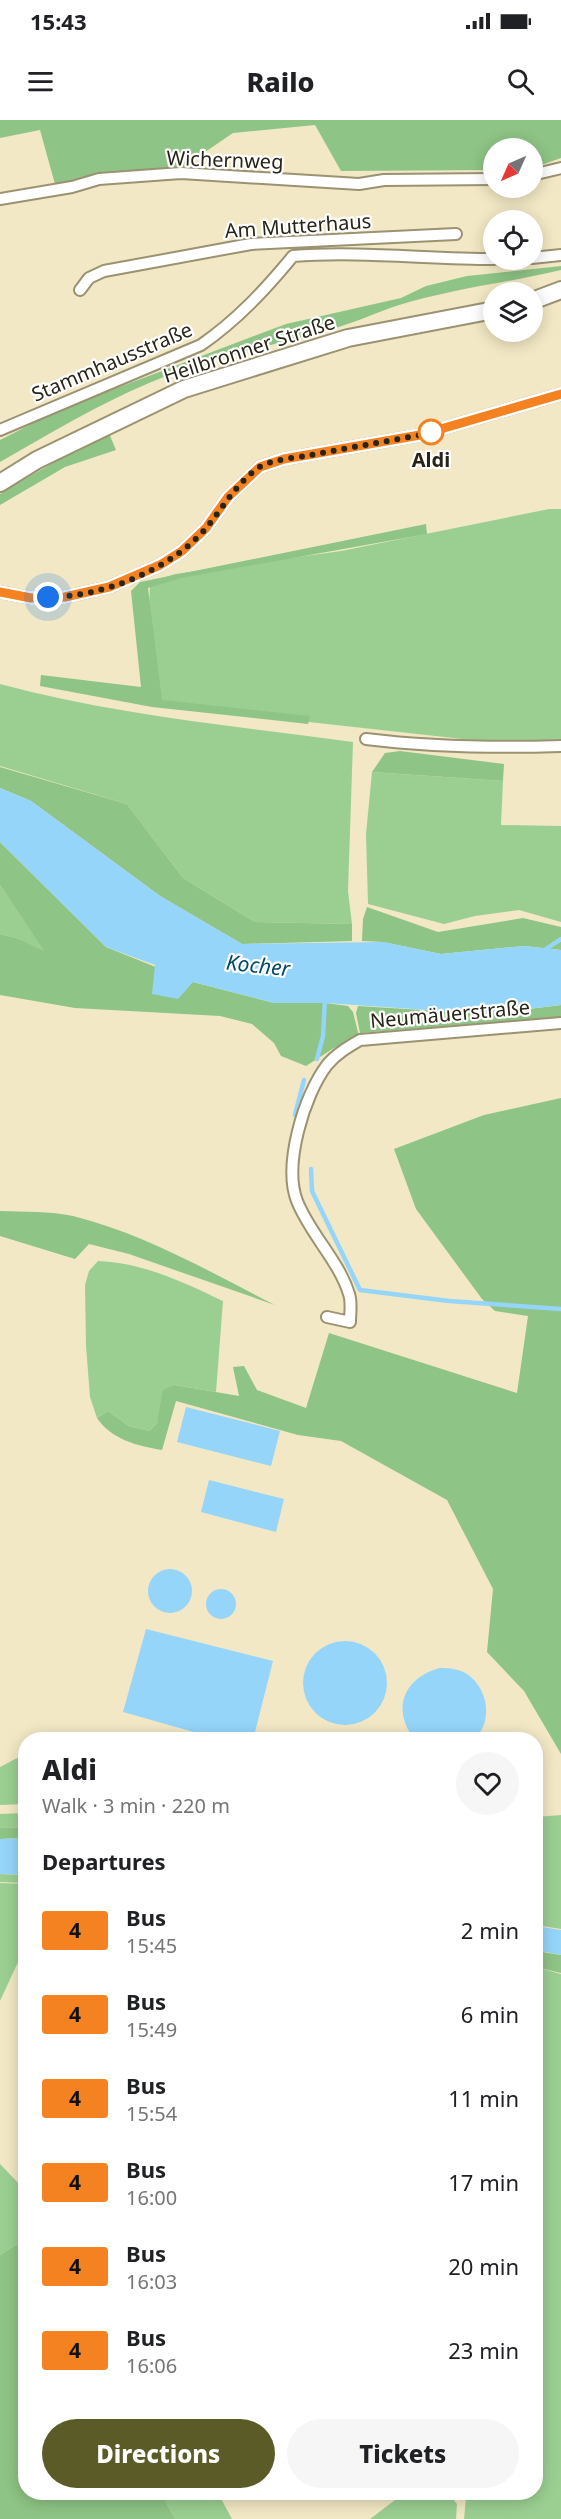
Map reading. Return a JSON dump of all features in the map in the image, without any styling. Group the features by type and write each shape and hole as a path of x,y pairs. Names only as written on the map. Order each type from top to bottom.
{"main road":[{"path":"543,297 561,290"},
{"name":"Heilbronner Straße","path":"0,483 37,460 184,388 348,338 483,312"}],"street":[{"path":"543,172 561,168"},
{"name":"Wichernweg","path":"0,199 72,187 99,178 181,174 360,184 384,180 483,179"},
{"name":"Am Mutterhaus","path":"80,290 89,278 104,271 251,244 456,234"},
{"name":"Stammhausstraße","path":"0,430 201,345 229,326 293,256 329,254 483,259"},
{"path":"543,257 561,255"},
{"path":"0,592 31,598 65,597 109,587 160,565 182,551 206,528 228,497 260,467 284,459 420,435 561,394"},
{"path":"366,739 489,748 561,746"},
{"name":"Neumäuerstraße","path":"327,1317 350,1322 350,1295 297,1201 292,1165 299,1124 320,1076 328,1065 341,1052 360,1040 561,1023"}],"green space":[{"path":"0,120 561,120 561,158 543,164 543,138 483,138 483,170 341,171 315,125 233,133 183,167 55,184 40,130 0,138"},
{"path":"561,266 561,270 504,282 483,282 483,286 416,300 340,327 216,359 171,374 92,410 0,462 0,440 59,410 286,324 401,298 426,286 467,276 543,270 543,268"},
{"path":"108,431 116,450 65,467 0,505 0,494"},
{"path":"549,509 561,509 561,739 499,743 146,704 150,582 175,574 341,551"},
{"path":"426,524 427,534 181,578 148,588 162,700 310,716 308,724 152,707 40,686 41,675 141,687 131,591 140,582"},
{"path":"0,684 131,712 353,742 348,891 352,924 255,922 183,878 127,804 0,766"},
{"path":"400,751 504,764 503,781 372,772 385,753"},
{"path":"0,767 127,804 183,878 255,922 352,924 352,941 242,944 160,896 31,801 0,788"},
{"path":"372,772 503,781 501,825 561,826 561,922 519,910 475,916 444,924 368,904 366,834"},
{"path":"0,842 106,947 193,982 274,1003 325,1003 348,1006 353,1012 360,1040 334,1048 306,1066 281,1056 274,1043 252,1024 220,1016 75,1008 0,995 0,934 20,939 44,951 0,885"},
{"path":"0,885 45,952 20,939 0,934"},
{"path":"367,907 438,932 523,918 561,927 561,950 524,946 441,954 383,942 362,941 363,919"},
{"path":"561,1005 561,1017 360,1033 356,1013 358,1006 487,1014"},
{"path":"561,1098 561,1754 524,1691 487,1652 493,1589 447,1500 341,1441 298,1435 176,1401 162,1450 125,1440 110,1431 97,1418 108,1411 129,1426 149,1431 157,1423 163,1390 175,1385 239,1396 233,1367 244,1366 257,1390 306,1408 329,1333 517,1393 528,1316 495,1311 482,1299 416,1209 394,1149 484,1115"},
{"path":"0,1211 56,1213 100,1224 177,1255 275,1305 129,1254 89,1244 75,1259 0,1236"},
{"path":"98,1261 131,1265 147,1270 223,1301 216,1392 175,1385 157,1423 149,1431 129,1426 108,1411 97,1418 90,1397 85,1285 89,1271"},
{"path":"18,1758 18,1804 0,1805 0,1767"},
{"path":"18,1813 18,1827 0,1828 0,1814"},
{"path":"561,1815 561,1929 543,1926 543,1816"},
{"path":"18,1827 18,1838 0,1839 0,1828"},
{"path":"0,1874 18,1875 18,1883 0,1882"},
{"path":"0,1883 18,1884 18,1962 0,2001"},
{"path":"543,1952 561,1955 561,1973 543,1969"},
{"path":"543,1969 561,1974 561,2519 464,2519 466,2500 543,2500"},
{"path":"0,2164 18,2183 18,2243 0,2255"},
{"path":"18,2243 18,2500 165,2500 175,2519 0,2519 0,2255"},
{"path":"165,2500 222,2500 232,2519 175,2519"},
{"path":"395,2500 454,2500 457,2504 456,2519 370,2519"}],"water":[{"name":"Kocher","path":"0,788 31,801 160,896 242,944 383,942 441,954 524,946 561,950 561,1005 487,1014 325,1003 274,1003 193,982 178,999 152,994 155,965 106,947 0,842"},
{"path":"186,1407 280,1431 271,1466 177,1442"},
{"path":"209,1480 284,1499 276,1532 201,1512"},
{"path":"170,1569 185,1576 192,1591 185,1606 170,1613 155,1606 148,1591 155,1576"},
{"path":"221,1589 232,1593 236,1604 232,1615 221,1619 210,1615 206,1604 210,1593"},
{"path":"146,1629 273,1661 255,1732 194,1732 123,1712"},
{"path":"345,1641 361,1644 375,1653 384,1667 387,1683 384,1699 375,1713 361,1722 345,1725 329,1722 315,1713 306,1699 303,1683 306,1667 315,1653 329,1644"},
{"path":"440,1668 454,1669 464,1672 474,1680 480,1688 486,1706 486,1715 480,1732 410,1732 404,1718 405,1696 417,1679"},
{"path":"18,1838 18,1875 0,1874 0,1839"},
{"path":"543,1927 561,1930 561,1955 543,1951"}],"waterway":[{"path":"543,951 561,939"},
{"path":"317,1059 323,1036 325,999"},
{"path":"295,1115 304,1080"},
{"path":"311,1169 312,1191 360,1290 449,1301 561,1309"}],"bus line":[{"name":"4","path":"0,592 31,598 65,597 109,587 160,565 182,551 206,528 228,497 260,467 284,459 420,435 561,394"}],"place":[{"name":"Aldi","path":"431,432"}],"route":[{"path":"48,597 65,597 109,587 160,565 182,551 206,528 228,497 260,467 284,459 440,430 431,432"}]}
